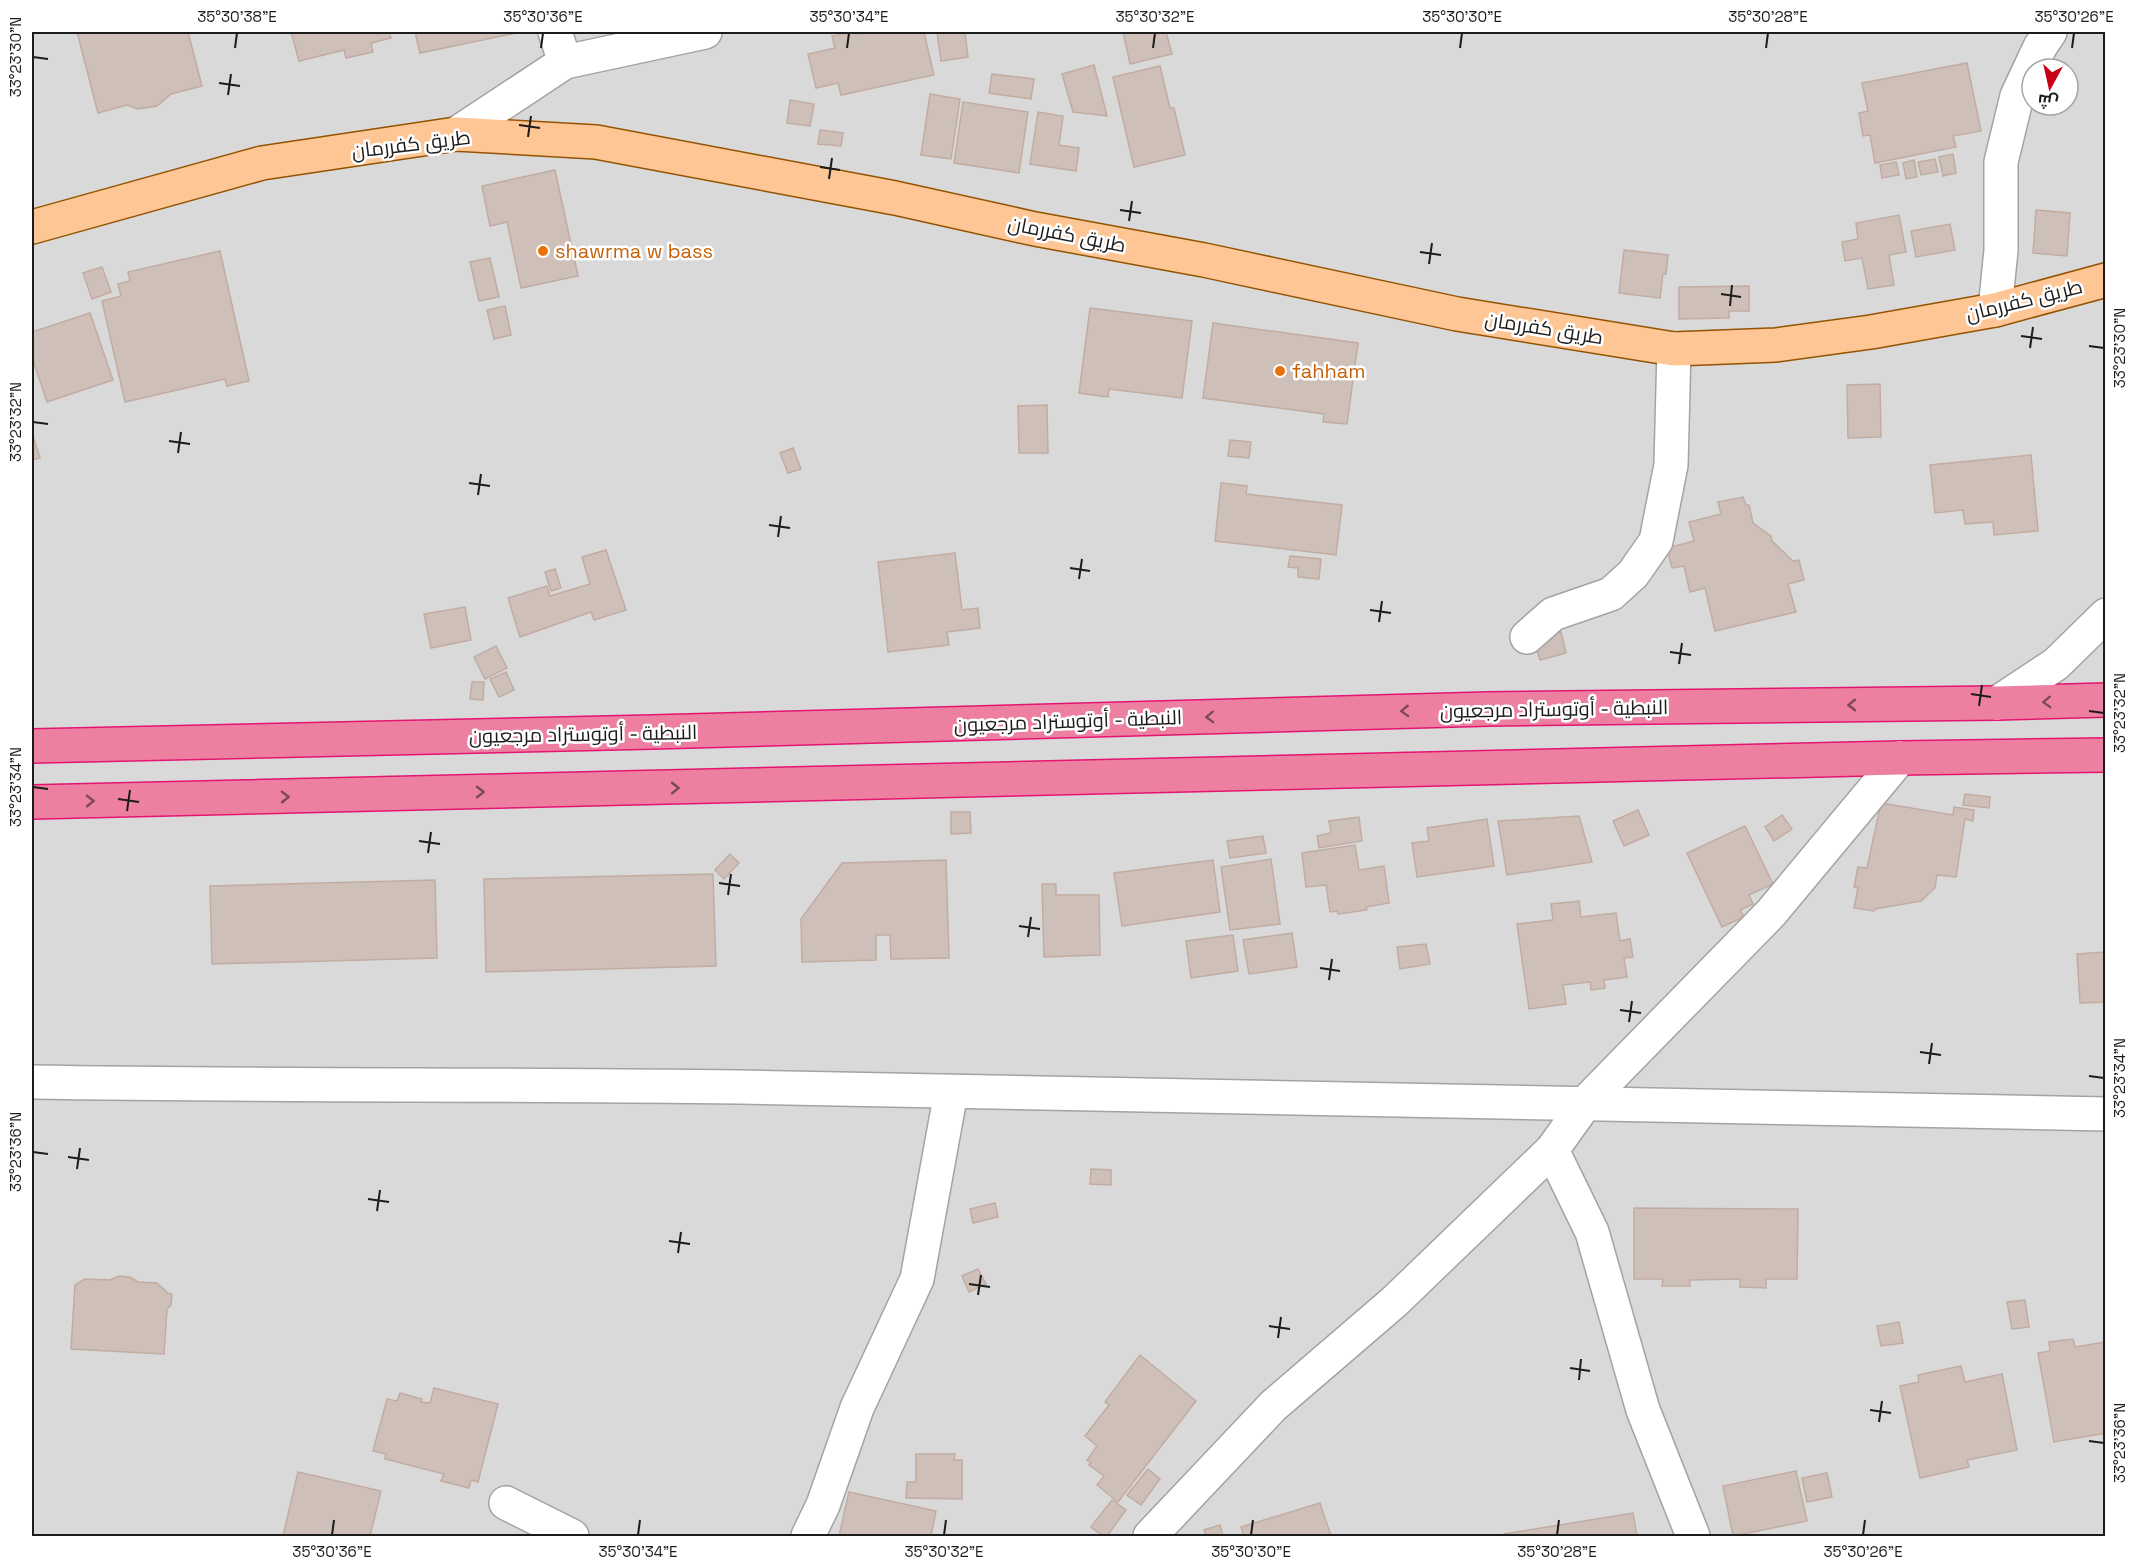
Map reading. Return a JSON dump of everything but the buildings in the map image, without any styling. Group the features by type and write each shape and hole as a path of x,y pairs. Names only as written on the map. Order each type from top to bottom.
{"highway":[{"name":"النبطية - أوتوستراد مرجعيون","path":"32,746 1488,709 2106,700"},
{"path":"32,802 2106,755"}],"main road":[{"name":"طريق كفررمان","path":"32,227 262,164 456,134 597,142 895,198 1035,229 1204,260 1457,314 1674,349 1776,345 1871,332 1995,310 2106,280"}],"street":[{"path":"555,32 565,62"},
{"path":"456,134 565,62 705,32"},
{"path":"1995,310 2001,250 2001,162 2017,96 2040,47 2050,32"},
{"path":"1527,637 1553,614 1611,594 1640,565 1656,541 1671,465 1674,349"},
{"path":"1997,703 2056,664 2106,615"},
{"path":"1150,1536 1273,1406 1394,1302 1552,1150 1587,1101 1771,913 1900,758"},
{"path":"32,1082 187,1085 738,1087 1587,1101 2106,1114"},
{"path":"808,1536 823,1505 857,1408 917,1279 951,1092"},
{"path":"1552,1150 1592,1232 1643,1410 1693,1536"},
{"path":"506,1503 572,1536"}],"shaded area":[{"path":"32,32 2105,32 2105,1536 32,1536"}],"place":[{"name":"shawrma w bass","path":"543,251"},
{"name":"fahham","path":"1280,371"}]}
